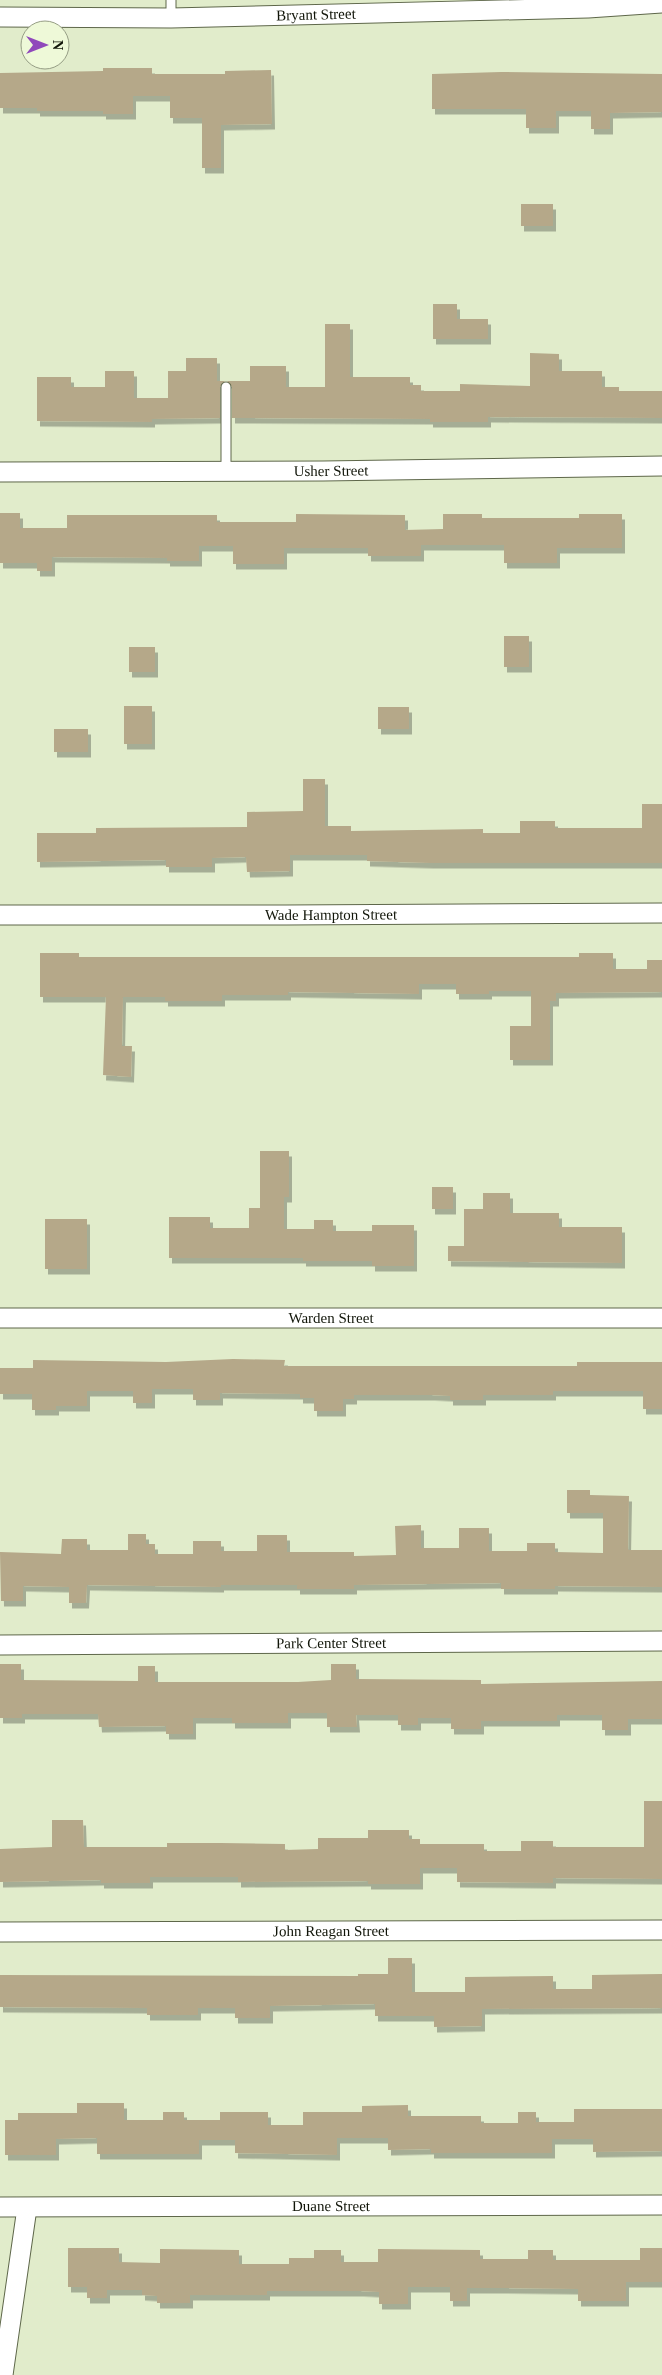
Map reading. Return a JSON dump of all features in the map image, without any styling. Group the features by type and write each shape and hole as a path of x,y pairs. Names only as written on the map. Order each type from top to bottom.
{"street":[{"name":"Bryant Street","path":"0,17 171,9 588,8 662,4"},
{"name":"Usher Street","path":"0,472 662,466"},
{"name":"Wade Hampton Street","path":"0,914 662,913"},
{"name":"Warden Street","path":"0,1318 662,1318"},
{"name":"Park Center Street","path":"0,1645 662,1641"},
{"name":"John Reagan Street","path":"0,1932 662,1930"},
{"name":"Duane Street","path":"0,2207 662,2205"},
{"path":"3,2375 27,2208"}],"lane":[{"path":"226,387 226,471"}],"building":[{"path":"103,68 152,68 152,74 225,74 225,71 271,70 272,124 221,125 221,168 202,168 202,118 170,118 170,96 133,96 133,114 103,114 103,111 37,111 37,108 0,108 0,73 103,71"},
{"path":"501,72 662,74 662,112 610,113 610,129 591,129 591,111 556,111 556,128 526,128 526,109 432,109 432,74"},
{"path":"521,204 553,204 553,226 521,226"},
{"path":"433,304 457,304 457,319 488,319 488,339 433,339"},
{"path":"325,324 350,324 350,377 410,377 410,385 421,385 421,391 460,391 460,384 530,386 530,353 559,354 559,371 602,371 602,387 619,387 619,391 662,391 662,418 488,417 488,422 430,422 430,419 232,418 232,387 227,381 250,381 250,366 286,366 286,387 325,387"},
{"path":"186,358 217,358 217,381 225,381 220,387 220,418 152,419 152,422 37,421 37,377 71,377 71,387 105,387 105,371 134,371 134,398 168,398 168,371 186,371"},
{"path":"0,513 20,513 20,528 67,528 67,515 217,515 217,522 296,522 296,514 405,515 405,530 443,529 443,514 482,514 482,518 579,518 579,514 622,514 622,548 557,548 557,563 504,563 504,545 421,545 421,556 368,556 368,548 284,548 284,564 233,564 233,546 199,546 199,561 167,561 167,558 52,557 52,571 37,571 37,563 0,563"},
{"path":"504,636 529,636 529,667 504,667"},
{"path":"129,647 155,647 155,672 129,672"},
{"path":"124,706 152,706 152,744 124,744"},
{"path":"378,707 409,707 409,729 378,729"},
{"path":"54,729 88,729 88,752 54,752"},
{"path":"303,779 325,779 325,826 351,826 351,831 483,829 483,833 520,833 520,821 555,821 555,828 642,828 642,804 662,804 662,863 430,863 367,861 367,855 290,855 290,871 247,872 246,857 212,858 212,867 166,867 166,860 37,862 37,833 96,833 96,828 247,827 247,812 303,811"},
{"path":"40,953 79,953 79,957 579,957 579,953 613,953 613,969 647,969 647,960 662,960 662,992 556,993 556,1001 550,1001 550,1060 510,1060 510,1026 531,1026 531,991 489,991 489,994 456,994 456,984 419,984 419,994 288,992 288,995 222,995 222,1001 165,1001 165,997 123,997 122,1046 132,1046 131,1077 103,1075 106,997 40,997"},
{"path":"260,1151 289,1151 289,1197 284,1197 284,1229 314,1229 314,1220 333,1220 333,1231 372,1231 372,1225 414,1225 414,1266 372,1266 372,1261 303,1261 303,1258 169,1258 169,1217 210,1217 210,1228 249,1228 249,1208 260,1208"},
{"path":"432,1187 453,1187 453,1209 432,1209"},
{"path":"483,1193 510,1193 510,1213 559,1213 559,1227 622,1227 622,1263 448,1261 448,1246 464,1246 464,1209 483,1209"},
{"path":"45,1219 87,1219 87,1269 45,1269"},
{"path":"233,1359 285,1360 284,1366 577,1366 577,1362 662,1362 662,1409 643,1409 643,1391 553,1391 553,1395 483,1395 483,1400 450,1400 450,1396 432,1395 354,1395 354,1399 343,1399 343,1411 314,1411 314,1398 300,1398 300,1394 220,1393 220,1400 193,1400 193,1389 152,1389 152,1403 133,1403 133,1391 87,1391 87,1406 56,1406 56,1410 32,1410 32,1394 0,1394 0,1368 33,1368 33,1360 166,1362"},
{"path":"567,1490 590,1490 590,1495 629,1496 628,1550 662,1550 662,1587 555,1586 555,1589 501,1589 501,1583 354,1585 354,1589 297,1589 297,1585 221,1585 221,1587 87,1585 86,1603 69,1603 69,1587 23,1586 23,1601 1,1601 0,1552 61,1554 62,1539 87,1539 87,1550 128,1550 128,1534 146,1534 146,1544 155,1544 155,1554 193,1554 193,1541 221,1541 221,1551 257,1551 257,1535 287,1535 287,1552 354,1552 354,1556 396,1555 395,1526 421,1525 421,1548 459,1548 459,1528 489,1528 489,1551 527,1551 527,1543 555,1543 555,1552 603,1553 603,1513 567,1513"},
{"path":"0,1664 21,1664 21,1680 138,1681 138,1666 155,1666 155,1682 298,1682 331,1680 331,1664 356,1664 356,1679 481,1680 481,1684 662,1681 662,1719 628,1719 628,1730 602,1730 602,1715 557,1715 557,1721 481,1721 481,1729 451,1729 451,1718 418,1718 418,1725 398,1725 398,1715 356,1715 357,1727 327,1727 327,1713 288,1713 288,1723 232,1723 232,1718 193,1718 193,1734 166,1734 166,1726 99,1727 98,1714 22,1714 22,1718 0,1718"},
{"path":"644,1801 662,1801 662,1879 553,1878 553,1883 457,1882 457,1868 420,1868 420,1884 368,1884 368,1881 238,1882 238,1877 150,1877 150,1883 101,1883 101,1880 0,1882 0,1849 52,1847 52,1820 83,1820 84,1847 167,1847 167,1843 220,1843 285,1844 285,1850 318,1849 318,1838 368,1838 368,1830 409,1830 409,1839 420,1839 420,1844 484,1844 484,1851 521,1851 521,1841 553,1841 553,1847 644,1847"},
{"path":"388,1958 412,1958 412,1992 465,1992 465,1977 553,1976 553,1989 592,1989 592,1975 662,1974 662,2008 482,2009 482,2026 434,2027 434,2016 375,2016 375,2004 270,2006 270,2018 235,2018 235,2008 198,2008 198,2015 147,2015 147,2008 0,2007 0,1975 358,1976 358,1974 388,1974"},
{"path":"77,2103 124,2103 124,2120 163,2120 163,2112 184,2112 184,2120 220,2120 220,2112 268,2112 268,2125 303,2125 303,2112 362,2112 362,2106 408,2105 408,2116 481,2116 481,2123 518,2123 518,2112 536,2112 536,2122 574,2122 574,2109 662,2109 662,2151 593,2152 593,2139 552,2139 552,2153 431,2153 431,2149 388,2150 388,2138 337,2138 337,2155 235,2153 235,2140 199,2140 199,2154 97,2154 97,2138 56,2139 56,2155 5,2155 5,2120 18,2120 18,2113 77,2113"},
{"path":"68,2248 119,2248 119,2262 160,2263 160,2249 239,2250 239,2264 289,2264 289,2258 314,2258 314,2250 341,2250 341,2262 378,2262 378,2249 480,2250 480,2259 528,2259 528,2250 553,2250 553,2260 640,2260 640,2248 662,2248 662,2282 626,2282 626,2301 578,2301 578,2289 467,2288 467,2301 450,2301 450,2287 408,2287 408,2304 379,2304 379,2292 361,2291 267,2291 267,2295 190,2295 190,2303 157,2303 157,2296 142,2295 142,2290 107,2290 107,2298 87,2298 87,2287 68,2287"}]}
